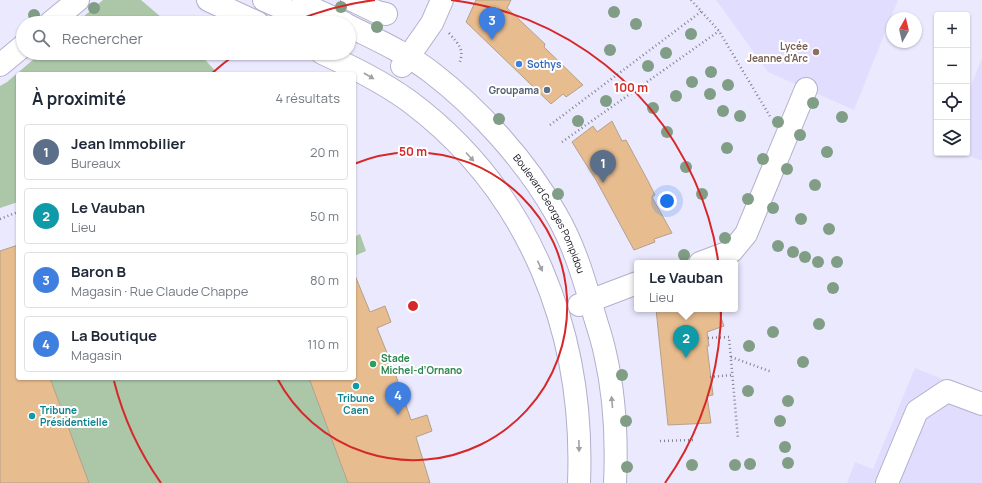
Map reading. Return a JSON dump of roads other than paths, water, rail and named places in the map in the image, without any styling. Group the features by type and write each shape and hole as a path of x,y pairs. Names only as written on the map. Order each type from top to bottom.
{"street":[{"path":"59,16 78,0"},
{"path":"208,0 243,16"},
{"path":"264,0 300,16"},
{"path":"295,0 329,16"},
{"path":"352,0 377,12 386,14"},
{"path":"405,62 432,23 442,0"},
{"name":"Boulevard Georges Pompidou","path":"356,30 463,98 491,126 518,159 556,214 573,248 585,303 596,383 602,446 600,483"},
{"name":"Boulevard Georges Pompidou","path":"356,41 405,62"},
{"path":"0,65 16,52"},
{"path":"337,60 379,81 428,117 468,154 487,176 520,224 551,291 569,359 579,423 579,483"},
{"path":"708,260 732,251 746,234 806,89"},
{"path":"585,303 634,284"},
{"name":"Boulevard Georges Pompidou","path":"585,303 605,353 611,385 615,430 615,483"},
{"path":"887,483 917,411 947,391 982,404"}],"place":[{"name":"Baron B","path":"492,40"},
{"name":"Lycée Jeanne d'Arc","path":"816,52"},
{"name":"Sothys","path":"519,64"},
{"name":"Groupama","path":"547,90"},
{"name":"Jean Immobilier","path":"603,183"},
{"name":"Le Vauban","path":"686,358"},
{"name":"Stade Michel-d’Ornano","path":"373,364"},
{"name":"Tribune Caen","path":"356,386"},
{"name":"La Boutique","path":"398,415"},
{"name":"Tribune Présidentielle","path":"32,416"}]}
